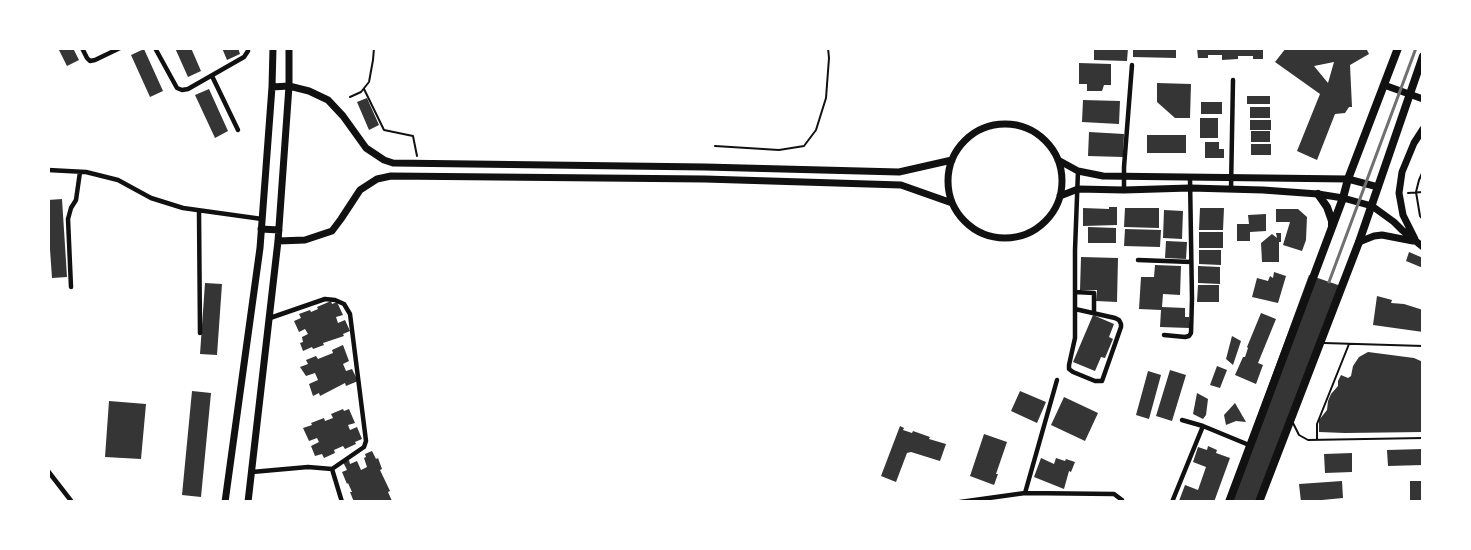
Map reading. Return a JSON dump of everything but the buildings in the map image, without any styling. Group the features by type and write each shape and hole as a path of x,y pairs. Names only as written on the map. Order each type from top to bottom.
{"highway":[{"path":"1229,502 1398,48"},
{"path":"1259,502 1359,242 1423,56"},
{"path":"1318,194 1327,207 1332,228"}],"main road":[{"path":"225,502 261,229 273,48"},
{"path":"248,502 279,230 289,86 289,48"},
{"path":"1384,85 1423,99"},
{"path":"272,87 289,86 309,91 328,100 343,116 366,148 393,163 667,166 899,172 952,160"},
{"path":"996,124 1015,124 1034,131 1048,144 1058,160 1062,178 1060,196 1053,213 1041,226 1026,235 1008,239 991,237 974,230 961,218 952,203 948,188 948,174 952,160 962,143 977,131 996,124"},
{"path":"1416,242 1403,215 1399,193 1402,172 1414,143 1423,129"},
{"path":"1058,160 1078,171 1104,176 1348,179 1378,187"},
{"path":"418,163 418,177"},
{"path":"628,178 629,166"},
{"path":"667,166 667,179"},
{"path":"705,167 705,179"},
{"path":"278,241 304,240 332,231 360,190 377,179 391,176 705,179 901,185 952,203"},
{"path":"1275,177 1275,191"},
{"path":"1299,192 1300,179"},
{"path":"1060,196 1078,189 1190,188 1318,194 1372,206 1423,247"},
{"path":"261,229 279,230"},
{"path":"1359,242 1374,236 1382,236 1416,242"}],"street":[{"path":"82,48 90,61 120,48"},
{"path":"155,48 177,88 182,90 188,89 244,57 248,48"},
{"path":"1124,190 1132,65"},
{"path":"212,76 238,130"},
{"path":"1231,189 1233,80"},
{"path":"48,170 80,172 118,180 151,198 199,212 262,219"},
{"path":"1076,309 1115,318 1119,321 1121,327 1102,381 1098,382 1069,369 1075,338 1078,171"},
{"path":"71,287 68,219 76,200 80,172"},
{"path":"1164,335 1189,336 1191,333 1190,178"},
{"path":"199,212 200,333"},
{"path":"1138,260 1191,262"},
{"path":"1075,292 1094,293 1094,313"},
{"path":"252,472 308,467 332,469 364,447 366,441 350,314 344,304 325,299 270,318"},
{"path":"1025,493 1057,380"},
{"path":"1182,420 1249,445"},
{"path":"1172,502 1203,426"},
{"path":"332,469 342,502"},
{"path":"48,471 72,502"},
{"path":"960,502 1025,493 1114,494 1122,502"}],"lane":[{"path":"1320,343 1423,346"},
{"path":"1317,440 1317,424 1349,344"},
{"path":"1291,420 1299,435 1308,440 1423,438"},
{"path":"1392,433 1392,438"}],"path":[{"path":"350,97 361,92 369,82 374,48"},
{"path":"715,146 779,150 804,146 816,130 826,98 828,48"},
{"path":"364,89 384,130 413,136 418,163"},
{"path":"1423,171 1416,192 1420,216 1423,220"},
{"path":"1407,194 1423,192"}],"railway":[{"path":"1329,282 1416,48"}]}
